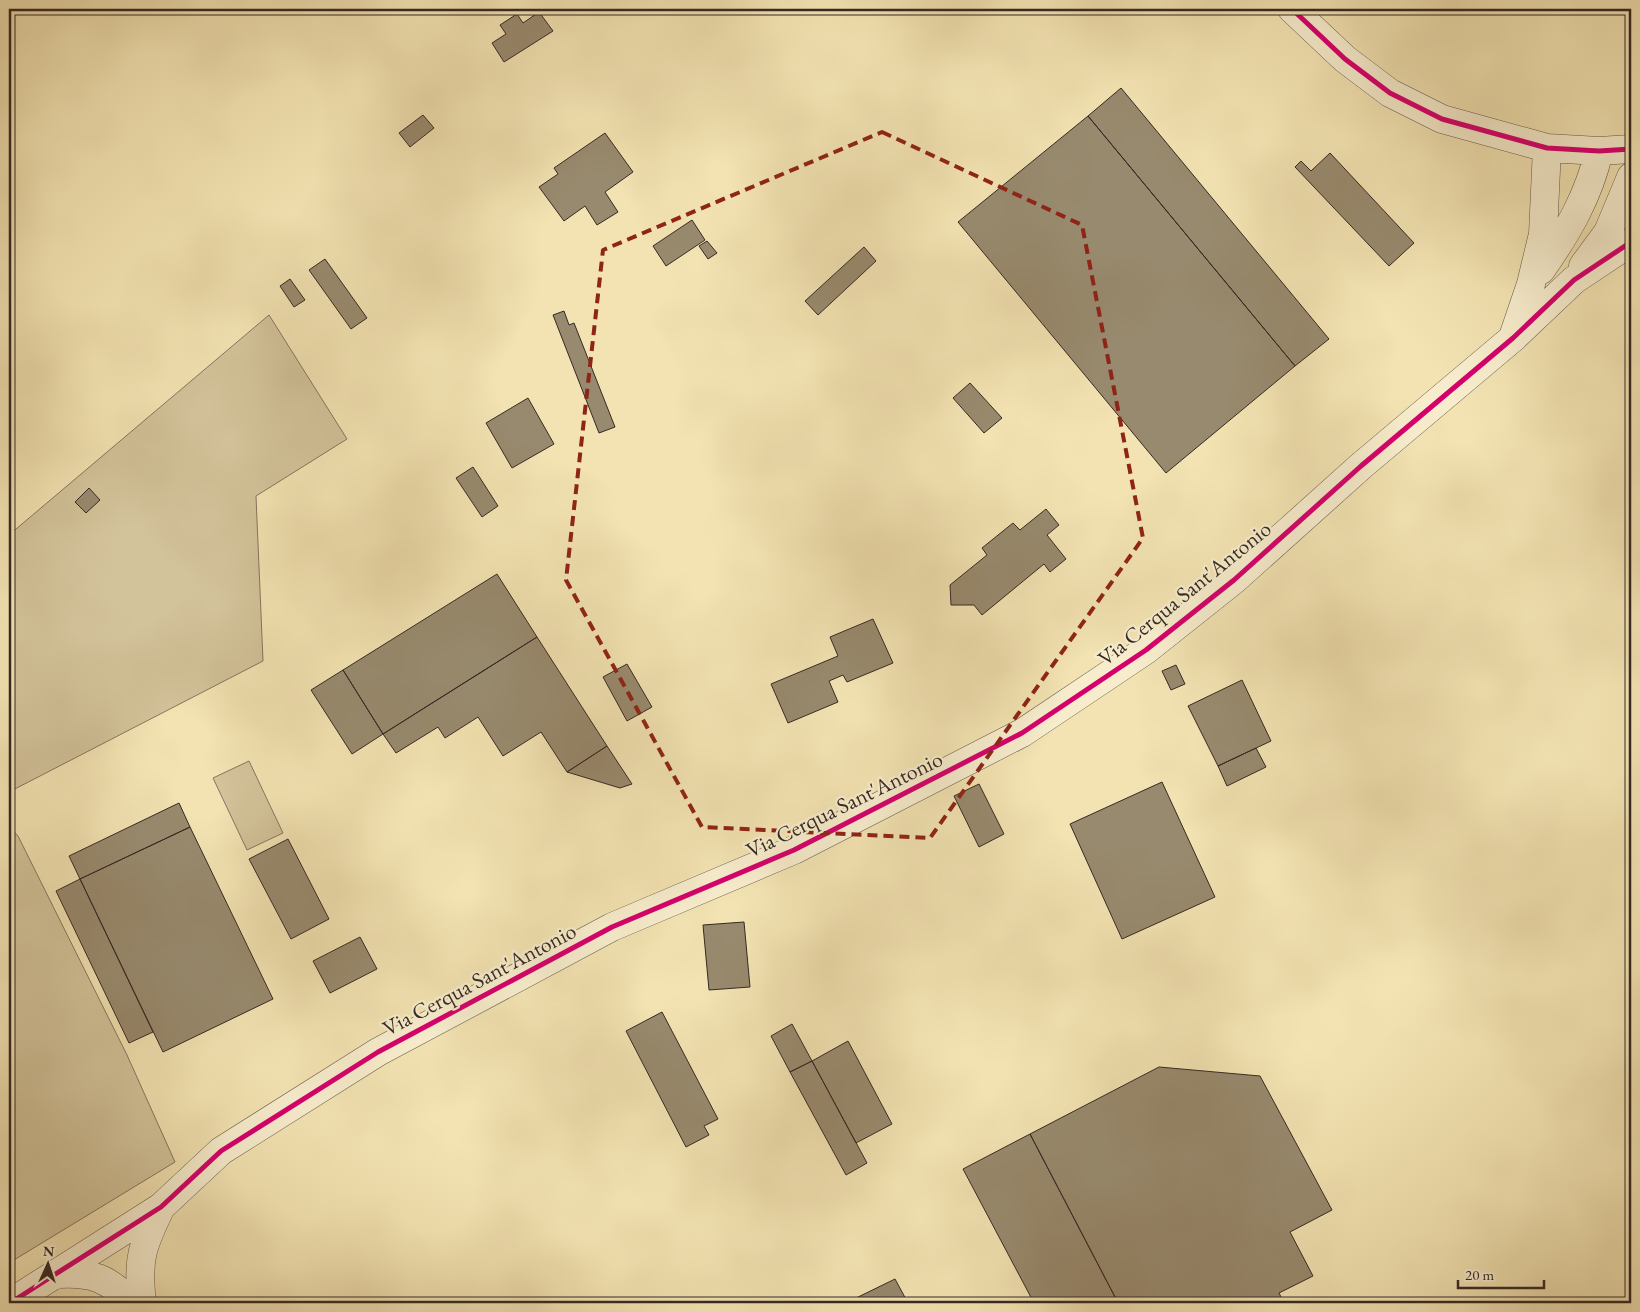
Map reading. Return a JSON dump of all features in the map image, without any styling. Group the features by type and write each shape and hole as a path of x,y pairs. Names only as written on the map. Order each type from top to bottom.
{"street":[{"path":"1292,9 1345,58 1390,93 1442,119 1547,148 1599,152 1631,149"},
{"path":"1513,338 1531,284 1543,234 1547,148"},
{"path":"1531,284 1565,236 1592,180 1599,152"},
{"name":"Via Cerqua Sant'Antonio","path":"1574,280 1608,232 1631,176"},
{"name":"Via Cerqua Sant'Antonio","path":"10,1303 161,1207 221,1151 378,1052 612,927 794,850 1022,733 1154,644 1234,580 1361,466 1513,338 1574,280 1631,242"},
{"path":"142,1303 139,1278 141,1255 161,1207"},
{"path":"104,1279 112,1238 141,1255"},
{"path":"58,1274 78,1272 104,1279 121,1291 132,1303"}],"highlighted area":[{"path":"882,132 1082,225 1143,538 930,838 702,827 566,580 603,250"}],"shaded area":[{"path":"269,315 347,439 256,496 263,661 9,792 9,535"},
{"path":"249,761 283,833 247,850 213,778"},
{"path":"9,826 18,836 127,1055 175,1162 9,1263"}],"building":[{"path":"539,12 553,31 504,62 492,43 506,34 500,25 517,14 523,23"},
{"path":"1121,88 1329,339 1295,366 1088,116"},
{"path":"423,115 434,128 410,147 399,133"},
{"path":"1088,116 1295,366 1166,473 958,222"},
{"path":"605,133 633,172 605,192 618,212 597,225 585,206 564,221 539,187 558,174 554,168"},
{"path":"1330,153 1414,243 1389,266 1295,167 1301,161 1311,171"},
{"path":"692,220 705,240 666,266 653,246"},
{"path":"707,241 717,253 708,259 699,246"},
{"path":"864,247 876,261 818,315 805,301"},
{"path":"325,259 367,318 351,329 309,270"},
{"path":"290,279 305,300 294,307 280,286"},
{"path":"564,311 569,325 574,323 615,427 599,433 553,315"},
{"path":"970,383 1002,418 984,433 953,398"},
{"path":"528,398 554,444 512,468 486,423"},
{"path":"473,467 498,506 482,517 456,478"},
{"path":"89,488 100,500 86,513 75,502"},
{"path":"1046,509 1059,525 1047,535 1066,559 1050,572 1044,564 982,615 974,605 951,605 950,585 987,555 982,548 1013,523 1020,530"},
{"path":"497,574 537,637 383,734 343,670"},
{"path":"873,619 893,663 847,682 843,675 829,681 838,702 788,723 771,684 838,656 830,637"},
{"path":"537,637 607,746 567,772 541,732 503,756 478,717 445,738 438,727 396,753 383,734"},
{"path":"627,664 652,707 627,721 603,677"},
{"path":"1176,665 1185,684 1171,690 1162,671"},
{"path":"343,670 383,734 352,754 311,690"},
{"path":"1242,680 1271,741 1218,766 1188,706"},
{"path":"607,746 632,784 620,788 567,772"},
{"path":"1256,748 1266,767 1227,786 1218,766"},
{"path":"1162,782 1215,897 1122,939 1070,824"},
{"path":"979,784 1004,834 979,847 954,796"},
{"path":"179,803 190,827 80,879 69,856"},
{"path":"190,827 273,999 163,1052 80,879"},
{"path":"288,839 329,919 291,939 249,859"},
{"path":"80,879 153,1032 129,1043 56,891"},
{"path":"744,922 750,987 709,990 703,925"},
{"path":"360,937 377,969 330,993 313,961"},
{"path":"662,1012 718,1119 704,1126 709,1135 686,1147 626,1031"},
{"path":"792,1024 812,1061 790,1072 771,1036"},
{"path":"848,1041 892,1124 856,1143 812,1061"},
{"path":"812,1061 867,1163 846,1175 790,1072"},
{"path":"1159,1067 1260,1076 1332,1210 1290,1232 1313,1276 1279,1293 1284,1303 1103,1303 1115,1297 1030,1134"},
{"path":"1030,1134 1115,1297 1103,1303 1034,1303 963,1169"},
{"path":"895,1279 908,1303 854,1303 852,1300"}],"cycle path":[{"path":"1292,9 1345,59 1390,93 1442,119 1547,148 1599,151 1631,149"},
{"path":"10,1303 161,1207 221,1151 378,1052 612,927 794,850 1022,733 1146,650 1234,580 1361,466 1513,338 1574,280 1631,242"}]}
